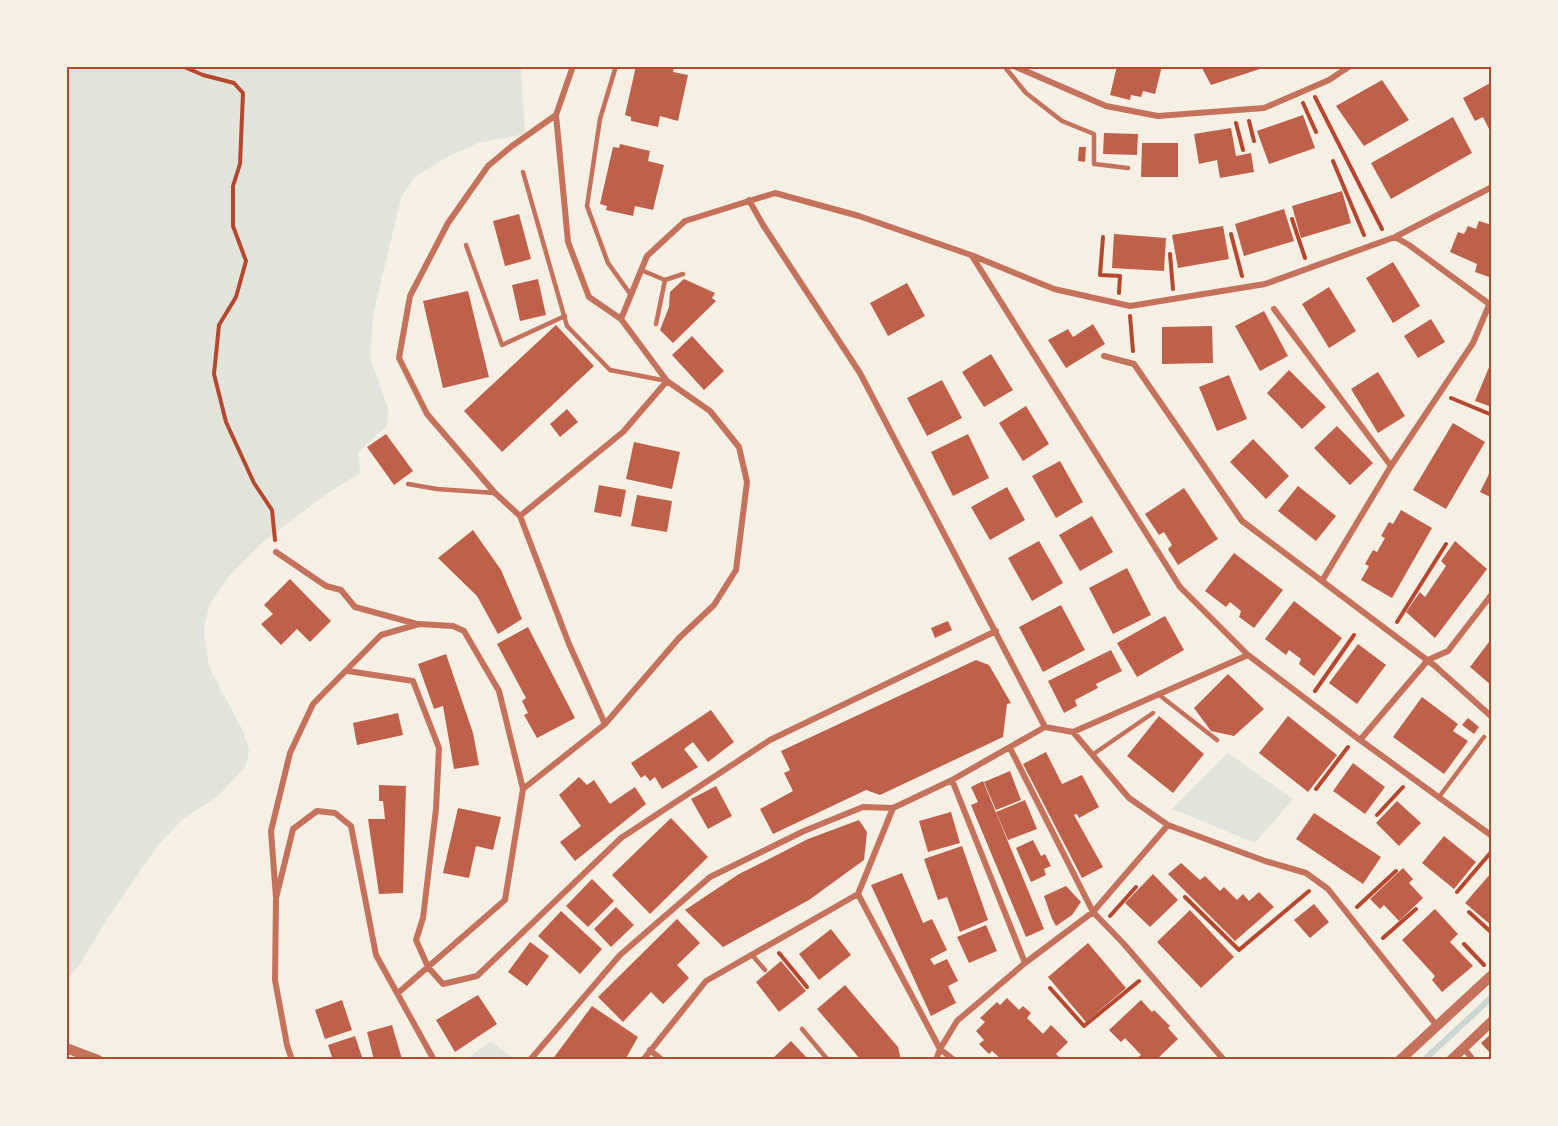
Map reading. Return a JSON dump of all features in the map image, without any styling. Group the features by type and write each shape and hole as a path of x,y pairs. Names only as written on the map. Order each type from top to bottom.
{"street":[{"path":"523,789 605,724 679,638 714,605 736,570 747,482 739,447 710,411 667,381 621,319 589,297 568,242 556,115 573,66"},
{"path":"1014,66 1106,106 1158,116 1264,108 1329,80 1350,66"},
{"path":"556,115 488,166 448,223 410,296 399,358 427,414 495,493 520,516 569,644 605,724"},
{"path":"621,319 647,256 684,221 775,193 859,216 971,255 1054,289 1130,306 1265,284 1395,237 1492,187"},
{"path":"749,200 860,373 1045,727"},
{"path":"1322,581 1391,466 1473,343 1490,306 1409,244 1395,237"},
{"path":"971,255 1180,587 1248,655 1358,739 1492,836"},
{"path":"1274,309 1391,466"},
{"path":"1104,356 1134,364 1242,521 1428,660 1492,717"},
{"path":"520,516 623,432 667,381"},
{"path":"276,552 326,586 341,590 355,607 419,624 453,626 464,632 499,691 523,789 505,900 398,993"},
{"path":"1358,739 1428,660 1448,651 1492,594"},
{"path":"292,1060 287,1045 276,980 276,898 271,831 290,753 313,704 381,635 419,624"},
{"path":"348,670 413,681 439,748 435,820 423,918 416,940 428,967 444,984 477,976 621,838 770,740 996,631"},
{"path":"530,1060 620,955 710,877 804,831 863,807 893,808 952,780 1045,727 1073,732 1248,655"},
{"path":"1073,732 1129,798 1168,825 1265,861 1306,873 1328,889 1437,1026"},
{"path":"1010,748 1093,912 1224,1060"},
{"path":"952,780 1025,963"},
{"path":"643,1060 706,981 858,894 893,808"},
{"path":"276,898 293,829 317,811 335,813 351,826 376,955 434,1060"},
{"path":"936,1060 957,1021 1025,963 1093,912 1168,825"},
{"path":"858,894 940,1049 954,1060"},
{"path":"1400,1060 1490,972"},
{"path":"1451,1060 1492,1021"},
{"path":"66,1048 98,1060"},
{"path":"1464,1048 1473,1060"},
{"path":"650,1050 662,1060"}],"lane":[{"path":"616,66 600,119 587,206 608,263 631,295"},
{"path":"1004,66 1026,93 1062,121 1094,134 1094,164 1128,168"},
{"path":"524,172 567,326 610,370 667,381"},
{"path":"466,245 502,345 565,316"},
{"path":"641,270 665,280 683,274"},
{"path":"656,324 665,280"},
{"path":"408,484 437,489 495,493"},
{"path":"1158,694 1218,740"},
{"path":"1092,755 1154,713"},
{"path":"1439,797 1484,737"},
{"path":"752,955 765,970"},
{"path":"802,1029 828,1060"}],"path":[{"path":"182,66 203,75 234,83 243,93 240,164 232,186 233,226 246,261 236,297 219,325 214,374 226,422 254,483 272,510 276,552"},
{"path":"1310,88 1387,240"},
{"path":"1299,93 1317,132"},
{"path":"1246,110 1254,141"},
{"path":"1237,128 1242,150"},
{"path":"1333,161 1368,246"},
{"path":"1292,219 1308,268"},
{"path":"1231,234 1245,287"},
{"path":"1102,237 1100,275 1120,276 1118,304"},
{"path":"1170,254 1174,299"},
{"path":"1130,306 1134,364"},
{"path":"1440,393 1492,415"},
{"path":"1390,632 1446,544"},
{"path":"1307,701 1354,635"},
{"path":"1316,789 1358,739"},
{"path":"1377,815 1412,778"},
{"path":"1457,892 1492,851"},
{"path":"1348,915 1396,871"},
{"path":"1185,897 1239,950 1319,883"},
{"path":"1104,923 1136,887"},
{"path":"1373,947 1416,909"},
{"path":"1468,912 1492,933"},
{"path":"771,943 807,987"},
{"path":"1464,944 1490,972"},
{"path":"1050,987 1084,1026 1149,973"}],"shaded area":[{"path":"66,66 524,66 521,75 525,134 478,143 445,158 415,177 402,195 374,310 370,358 388,408 387,426 358,452 360,473 325,495 262,543 229,576 209,605 204,631 209,667 242,729 249,750 246,766 218,796 183,819 158,845 107,919 80,964 66,980"},
{"path":"1228,753 1293,799 1255,843 1172,809"},
{"path":"491,1041 515,1060 465,1060"}],"building":[{"path":"636,66 674,66 673,72 688,75 678,121 660,116 658,127 631,121 631,117 625,115"},
{"path":"1117,66 1162,66 1155,94 1143,91 1141,97 1131,95 1130,100 1110,95"},
{"path":"1206,66 1269,66 1211,85 1202,68"},
{"path":"1382,80 1409,120 1364,146 1336,106"},
{"path":"1492,82 1492,135 1483,117 1475,121 1463,98"},
{"path":"1303,115 1315,148 1269,164 1257,131"},
{"path":"1453,117 1472,153 1391,199 1371,163"},
{"path":"1231,128 1236,156 1251,153 1254,172 1220,178 1217,160 1199,164 1194,134"},
{"path":"1104,133 1138,134 1137,155 1103,154"},
{"path":"1142,143 1178,143 1178,177 1141,177"},
{"path":"620,144 650,151 648,161 664,165 653,210 635,206 633,216 606,210 607,206 600,204 613,147 619,148"},
{"path":"1079,147 1086,147 1085,162 1078,161"},
{"path":"1342,191 1351,223 1301,238 1292,206"},
{"path":"1284,209 1294,241 1244,256 1235,224"},
{"path":"519,214 531,259 505,266 493,221"},
{"path":"1479,221 1492,225 1492,278 1475,272 1477,264 1450,252 1458,232 1464,234 1468,226 1476,229"},
{"path":"1223,226 1229,259 1178,268 1172,235"},
{"path":"1114,234 1166,238 1164,271 1112,268"},
{"path":"1393,262 1420,306 1393,323 1366,278"},
{"path":"538,279 546,315 520,321 512,285"},
{"path":"684,279 715,293 712,298 716,301 673,343 660,330 669,307 670,292"},
{"path":"907,283 925,316 888,336 870,303"},
{"path":"1329,287 1356,331 1329,348 1302,304"},
{"path":"468,291 489,377 443,388 423,301"},
{"path":"1264,311 1288,356 1260,371 1235,326"},
{"path":"1431,319 1445,342 1418,358 1404,336"},
{"path":"1093,324 1105,344 1066,368 1048,340 1068,329 1073,337"},
{"path":"556,325 594,366 502,452 464,411"},
{"path":"1212,326 1213,363 1162,364 1162,327"},
{"path":"692,336 724,371 704,390 672,355"},
{"path":"991,354 1013,390 984,407 962,372"},
{"path":"1492,360 1492,407 1475,401"},
{"path":"1289,370 1326,407 1302,429 1267,393"},
{"path":"1378,372 1405,416 1378,433 1351,389"},
{"path":"1229,375 1247,419 1217,431 1199,387"},
{"path":"942,380 962,418 927,436 907,398"},
{"path":"1026,406 1049,444 1023,461 999,423"},
{"path":"567,409 578,422 560,437 550,424"},
{"path":"1453,423 1485,442 1446,509 1413,490"},
{"path":"1337,426 1373,463 1350,485 1314,448"},
{"path":"386,434 413,471 394,485 367,447"},
{"path":"968,434 989,478 953,496 931,452"},
{"path":"1253,439 1289,476 1266,499 1230,462"},
{"path":"634,442 680,452 672,489 626,479"},
{"path":"1060,461 1083,502 1056,518 1032,476"},
{"path":"1492,468 1492,498 1480,492"},
{"path":"599,485 626,490 621,517 594,512"},
{"path":"1298,486 1336,516 1316,541 1278,511"},
{"path":"1007,487 1025,520 990,540 971,507"},
{"path":"1184,488 1218,539 1178,565 1168,549 1172,545 1164,532 1159,535 1145,514"},
{"path":"637,495 672,501 667,532 631,526"},
{"path":"1401,510 1432,528 1392,598 1361,580 1369,566 1365,564 1373,550 1377,552 1385,538 1381,536 1389,522 1393,524"},
{"path":"1092,516 1113,552 1080,571 1059,535"},
{"path":"473,530 501,570 522,619 498,634 477,596 438,558"},
{"path":"1039,541 1063,583 1032,601 1008,558"},
{"path":"1455,541 1487,569 1435,638 1406,612 1420,592 1425,597 1446,566 1441,561"},
{"path":"1234,553 1283,590 1254,628 1239,617 1241,611 1230,602 1226,607 1205,591"},
{"path":"1127,568 1151,615 1113,634 1089,588"},
{"path":"290,579 331,621 310,642 297,629 281,645 261,624 273,614 264,605"},
{"path":"1294,601 1342,638 1314,676 1299,664 1301,659 1289,650 1286,655 1265,639"},
{"path":"1061,605 1085,650 1043,672 1019,627"},
{"path":"1165,616 1184,650 1137,677 1117,643"},
{"path":"948,621 952,630 935,638 931,628"},
{"path":"528,627 575,718 537,738 524,715 528,713 522,701 526,698 497,644"},
{"path":"1492,638 1492,686 1470,667"},
{"path":"1358,644 1386,665 1357,704 1329,683"},
{"path":"1111,650 1122,671 1096,684 1098,688 1075,700 1077,706 1064,713 1048,681"},
{"path":"446,654 473,733 479,765 454,769 443,706 434,709 418,664"},
{"path":"976,660 989,665 1011,703 1007,704 1003,737 880,795 866,790 773,834 760,809 793,791 784,773 790,770 781,751"},
{"path":"1228,674 1264,709 1234,736 1211,731 1194,708"},
{"path":"1422,697 1458,724 1453,731 1468,741 1444,774 1393,737"},
{"path":"711,710 734,742 708,762 693,742 684,749 698,767 662,789 655,777 650,781 645,775 641,778 631,763"},
{"path":"398,713 403,735 357,745 353,723"},
{"path":"1159,716 1204,754 1173,793 1127,756"},
{"path":"1288,716 1337,755 1308,792 1259,753"},
{"path":"1468,718 1479,727 1474,734 1462,725"},
{"path":"1046,752 1062,784 1082,775 1099,807 1079,818 1077,814 1074,815 1103,867 1082,878 1023,764"},
{"path":"1353,763 1385,787 1365,814 1333,791"},
{"path":"1010,771 1021,800 996,810 984,782"},
{"path":"579,777 587,785 594,780 610,804 635,787 646,804 575,861 560,842 581,826 559,795"},
{"path":"983,781 1044,929 1026,937 971,805 978,802 971,787"},
{"path":"379,785 406,786 403,893 379,894 368,819 385,819 383,801 379,801"},
{"path":"716,786 732,816 708,829 691,799"},
{"path":"1025,800 1037,829 1008,840 996,812"},
{"path":"1397,801 1421,823 1399,846 1376,823"},
{"path":"458,808 501,817 493,850 476,846 469,878 443,873"},
{"path":"951,812 960,843 928,852 919,821"},
{"path":"1314,813 1381,857 1363,884 1296,839"},
{"path":"671,818 708,857 650,914 612,875"},
{"path":"859,820 867,832 864,860 809,900 723,947 685,910 739,874 808,839"},
{"path":"1444,836 1476,862 1454,889 1422,863"},
{"path":"1033,840 1041,856 1045,854 1051,866 1044,869 1046,875 1031,882 1016,848"},
{"path":"962,846 988,920 960,932 947,897 938,900 924,859"},
{"path":"1181,863 1200,880 1205,876 1220,891 1224,887 1237,900 1243,894 1249,901 1259,892 1274,907 1235,941 1168,874"},
{"path":"1403,868 1413,879 1409,883 1423,898 1399,921 1384,905 1380,909 1370,899"},
{"path":"1492,872 1492,926 1465,903"},
{"path":"902,873 923,923 932,919 947,950 930,959 934,965 947,959 958,981 948,986 956,1003 931,1016 871,885"},
{"path":"1153,874 1178,900 1150,927 1125,903"},
{"path":"592,879 614,901 588,927 566,906"},
{"path":"1066,886 1081,902 1072,915 1056,926 1044,896"},
{"path":"1314,904 1329,922 1310,938 1294,920"},
{"path":"616,907 634,925 611,947 594,929"},
{"path":"1435,909 1458,934 1450,942 1473,966 1442,992 1432,980 1435,976 1402,940"},
{"path":"1190,910 1234,957 1201,988 1157,942"},
{"path":"561,911 602,949 580,974 538,936"},
{"path":"677,919 700,943 677,965 689,978 663,1004 651,992 623,1022 598,997"},
{"path":"986,925 997,951 969,963 957,937"},
{"path":"831,929 851,955 819,980 799,954"},
{"path":"530,942 549,956 527,986 508,972"},
{"path":"1088,943 1126,988 1086,1022 1048,977"},
{"path":"781,961 806,991 779,1012 756,982"},
{"path":"845,985 898,1047 901,1060 861,1060 817,1009"},
{"path":"478,995 497,1024 455,1052 436,1020"},
{"path":"1007,998 1019,1010 1023,1006 1031,1013 1027,1018 1043,1034 1051,1025 1068,1042 1056,1054 1059,1057 1056,1060 1002,1060 992,1051 989,1054 979,1044 984,1040 976,1031 985,1022 980,1018 997,1002 1000,1005"},
{"path":"342,1000 352,1030 325,1039 315,1010"},
{"path":"1141,1000 1170,1026 1168,1028 1178,1039 1156,1060 1136,1059 1141,1055 1125,1038 1121,1042 1109,1030"},
{"path":"592,1006 638,1037 625,1060 552,1060"},
{"path":"392,1025 402,1059 374,1060 367,1032"},
{"path":"1492,1033 1492,1055 1481,1043"},
{"path":"355,1036 363,1060 333,1060 328,1045"},
{"path":"791,1041 809,1060 771,1060"}],"waterway":[{"path":"1424,1060 1492,997"}]}
